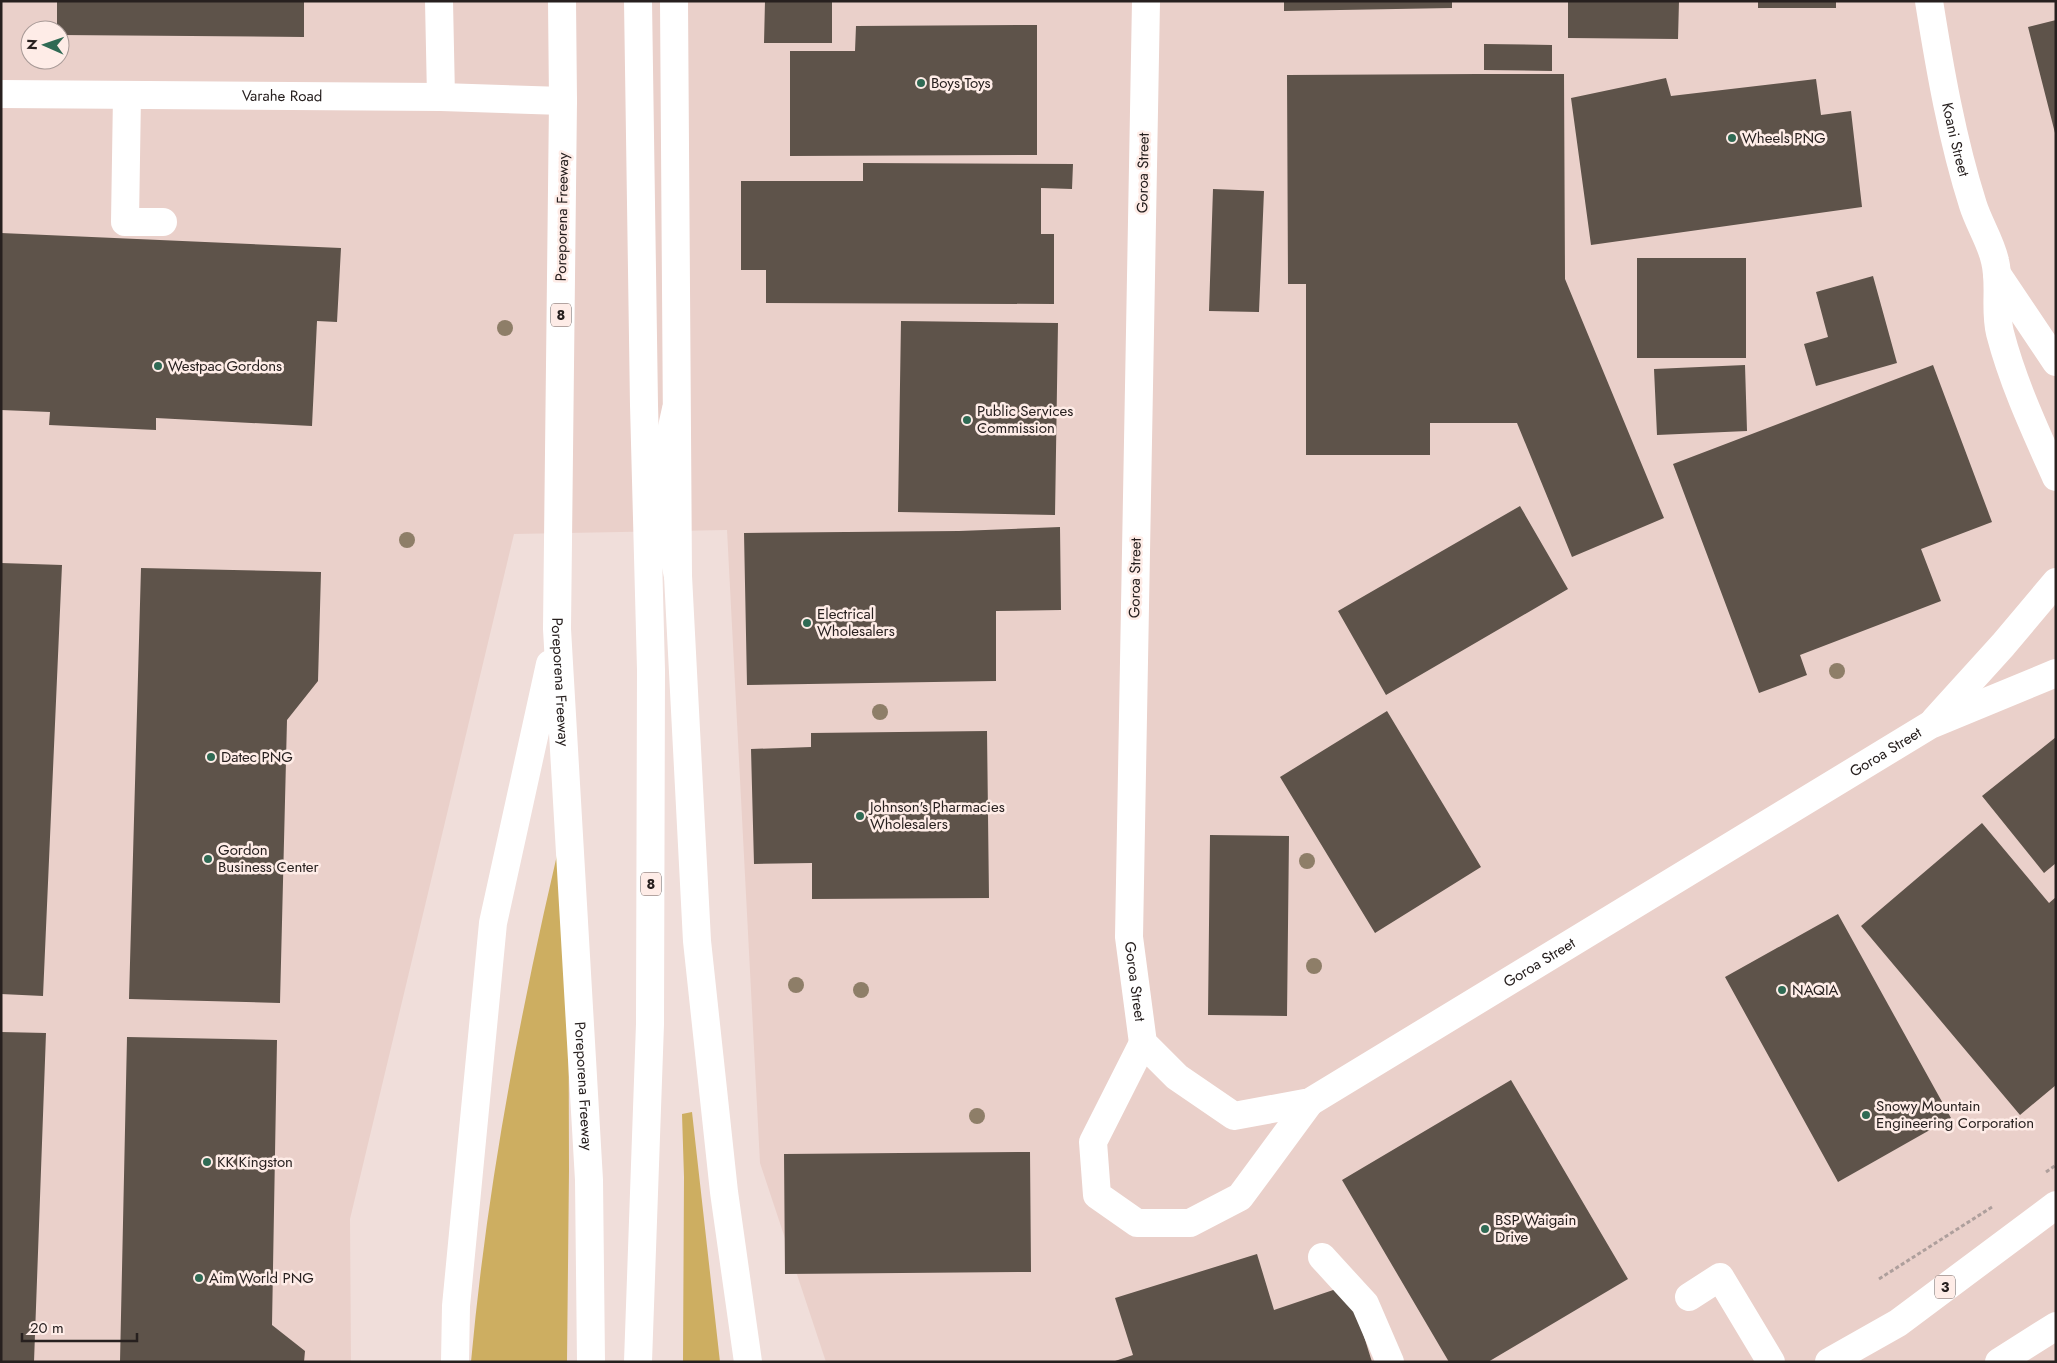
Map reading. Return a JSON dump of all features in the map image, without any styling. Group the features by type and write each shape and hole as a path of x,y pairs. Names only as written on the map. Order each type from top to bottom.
{"main road":[{"path":"439,1 441,97"},
{"name":"Poreporena Freeway","path":"562,1 563,101 557,629 589,1180 591,1362"},
{"name":"8","path":"638,1 644,405 651,670 650,1024 638,1362"},
{"path":"674,1 678,576 697,940 724,1192 748,1362"},
{"name":"Goroa Street","path":"1146,1 1129,937 1143,1043 1177,1077 1234,1116 1310,1102 1930,725 2056,674"},
{"name":"Koani Street","path":"1929,1 1952,126 1973,205 1995,259 1998,274 1996,306 2000,332 2022,401 2056,477"},
{"name":"Varahe Road","path":"1,94 441,97 563,101"},
{"path":"127,95 125,222 163,222"},
{"name":"Koani Street","path":"1998,274 2056,362"},
{"path":"644,405 678,576"},
{"path":"651,670 659,486 676,409"},
{"name":"Goroa Street","path":"1930,725 2003,645 2056,582"},
{"path":"455,1362 456,1306 493,923 557,629"},
{"path":"1143,1043 1093,1142 1097,1195 1137,1223 1190,1222 1240,1197 1310,1102"},
{"name":"3","path":"1829,1362 1898,1323 2056,1205"},
{"path":"1322,1257 1365,1304 1390,1362"},
{"path":"1689,1296 1720,1277 1772,1362"},
{"path":"1999,1362 2056,1326"}],"path":[{"path":"2041,1175 2056,1165"},
{"path":"1879,1279 1994,1206"}],"shaded area":[{"path":"1,1 2056,1 2056,1362 826,1362 760,1163 727,530 514,534 350,1219 351,1362 1,1362"},
{"path":"568,809 569,1170 567,1362 471,1362 487,1222 509,1084 522,1015"},
{"path":"692,1112 720,1362 683,1362 684,1177 682,1114"}],"building":[{"path":"57,1 304,1 304,37 70,35 70,20 57,20"},
{"path":"765,1 832,1 832,43 764,43"},
{"path":"1284,1 1452,1 1452,8 1284,11"},
{"path":"1568,1 1679,1 1678,39 1568,38"},
{"path":"1758,1 1836,1 1836,8 1758,8"},
{"path":"2056,20 2056,133 2055,133 2028,27"},
{"path":"1037,25 1037,155 790,156 790,51 855,51 856,26"},
{"path":"1484,44 1552,45 1552,71 1484,70"},
{"path":"1564,74 1565,279 1664,518 1572,557 1517,423 1430,423 1430,455 1306,455 1306,284 1288,284 1287,75"},
{"path":"1666,78 1671,96 1816,79 1821,115 1851,111 1862,207 1591,245 1571,98"},
{"path":"863,163 1073,164 1072,189 1041,188 1041,234 1054,234 1054,304 766,303 766,270 741,270 741,181 863,181"},
{"path":"1213,189 1264,191 1259,312 1209,311"},
{"name":"Westpac Gordons","path":"1,233 341,248 337,322 317,321 312,426 156,418 156,430 49,425 50,412 1,410"},
{"path":"1637,258 1746,258 1746,358 1637,358"},
{"path":"1873,276 1897,363 1816,386 1804,344 1828,337 1816,292"},
{"path":"901,321 1058,323 1055,515 898,512"},
{"path":"1745,365 1747,431 1657,435 1654,369"},
{"path":"1933,365 1992,522 1921,549 1941,601 1800,655 1807,675 1759,693 1673,464"},
{"path":"1520,506 1568,589 1386,695 1338,611"},
{"path":"1060,527 1061,610 996,611 996,681 747,685 744,533 959,531"},
{"path":"1,563 62,565 43,996 1,994"},
{"name":"Gordon Business Center","path":"141,568 321,572 318,681 287,720 280,1003 129,999"},
{"path":"1387,711 1481,867 1375,933 1280,777"},
{"path":"987,731 989,898 812,899 812,863 754,864 751,749 811,747 811,733"},
{"path":"2056,737 2056,863 2044,873 1982,796"},
{"path":"1982,823 2049,903 2056,897 2056,1085 2020,1115 1861,926"},
{"path":"1210,835 1289,836 1287,1016 1208,1015"},
{"path":"1838,914 1951,1118 1838,1182 1725,977"},
{"path":"1,1032 46,1033 34,1362 1,1362"},
{"path":"127,1037 277,1040 272,1325 305,1351 304,1362 120,1362"},
{"name":"BSP Waigain Drive","path":"1511,1080 1628,1279 1488,1362 1449,1362 1342,1180"},
{"path":"1030,1152 1031,1272 785,1274 784,1154"},
{"path":"1257,1254 1274,1310 1348,1285 1372,1362 1112,1362 1133,1355 1115,1298"}],"place":[{"name":"Boys Toys","path":"921,83"},
{"name":"Wheels PNG","path":"1732,138"},
{"name":"Westpac Gordons","path":"158,366"},
{"name":"Public Services Commission","path":"967,420"},
{"name":"Electrical Wholesalers","path":"807,623"},
{"name":"Datec PNG","path":"211,757"},
{"name":"Johnson's Pharmacies Wholesalers","path":"860,816"},
{"name":"Gordon Business Center","path":"208,859"},
{"name":"NAQIA","path":"1782,990"},
{"name":"Snowy Mountain Engineering Corporation","path":"1866,1115"},
{"name":"KK Kingston","path":"207,1162"},
{"name":"BSP Waigain Drive","path":"1485,1229"},
{"name":"Aim World PNG","path":"199,1278"}]}
